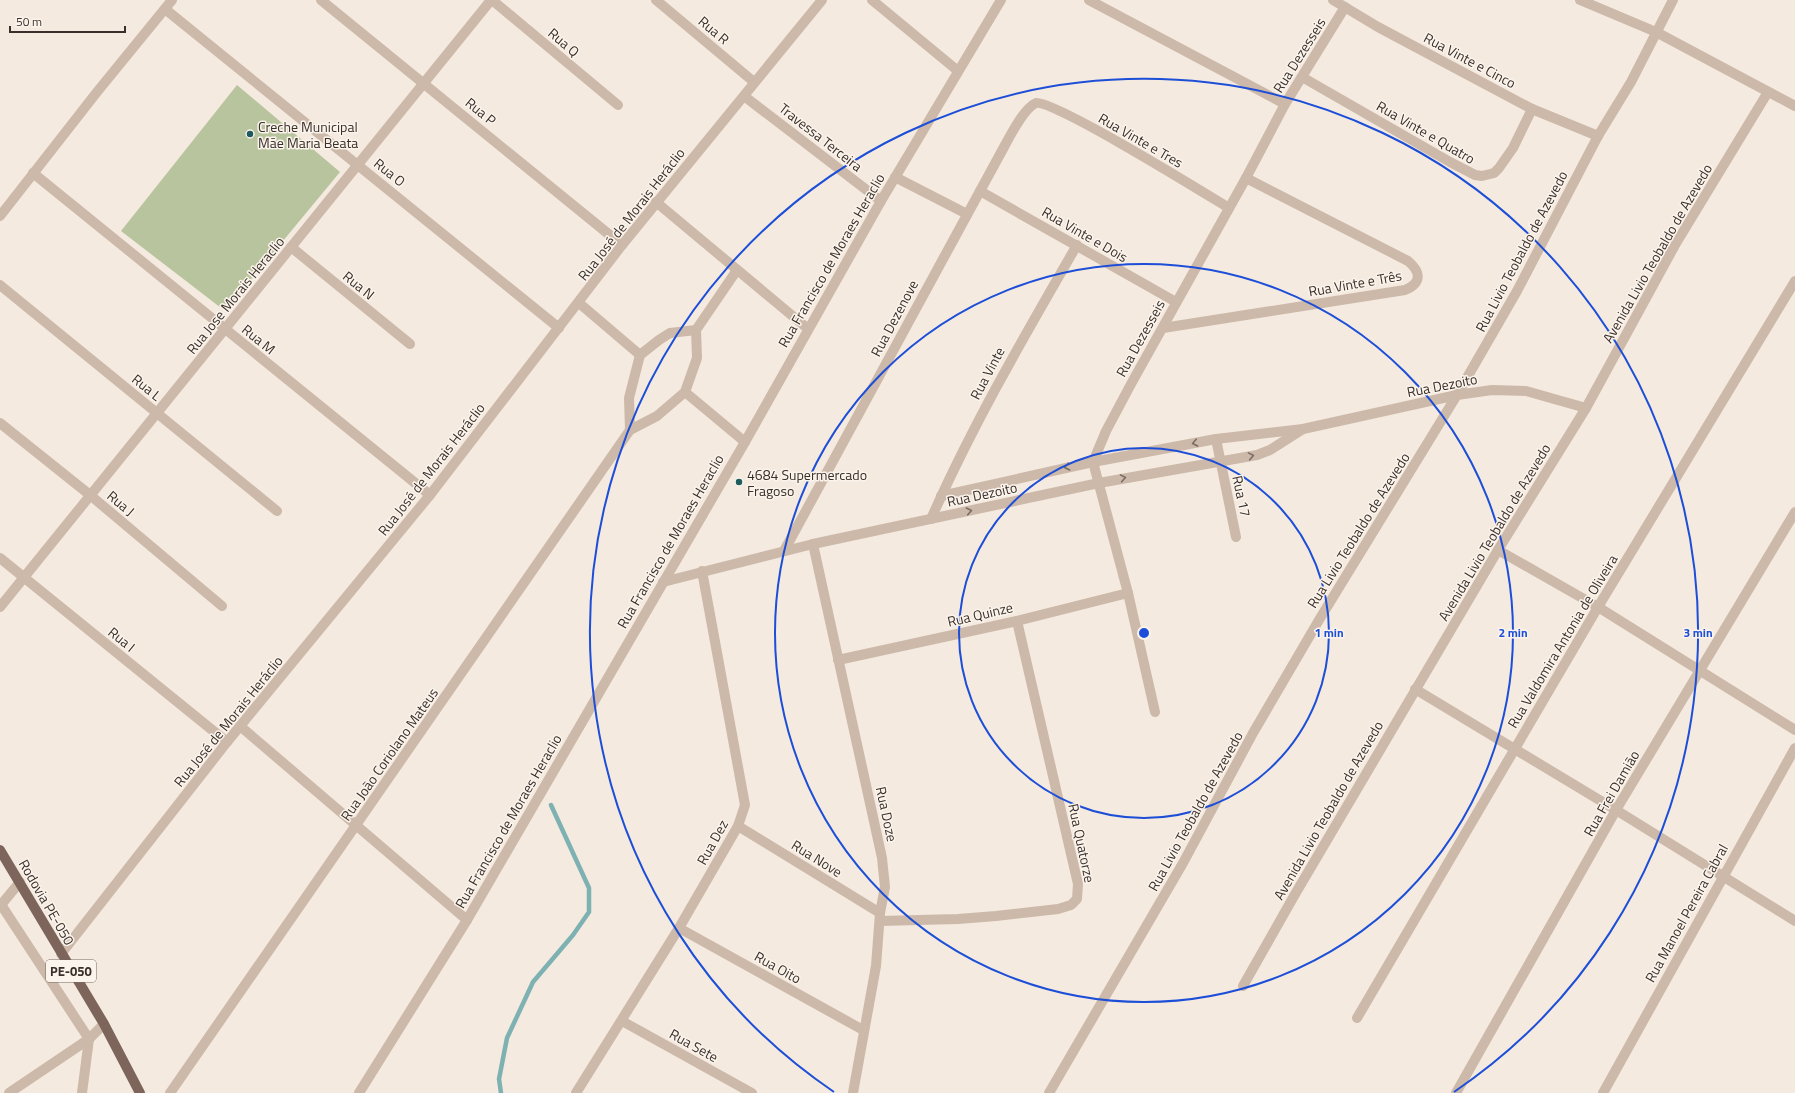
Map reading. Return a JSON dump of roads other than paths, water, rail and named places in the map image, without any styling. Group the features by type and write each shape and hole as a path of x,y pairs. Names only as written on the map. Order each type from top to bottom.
{"main road":[{"name":"Rodovia PE-050","path":"0,850 104,1024 140,1093"}],"street":[{"path":"0,216 172,0"},
{"name":"Rua P","path":"322,0 622,245"},
{"name":"Rua Jose Morais Heraclio","path":"0,607 492,0"},
{"name":"Rua Q","path":"492,0 618,105"},
{"name":"Rua R","path":"656,0 754,82"},
{"name":"Rua José de Morais Heráclio","path":"61,954 227,742 430,495 656,202 822,0"},
{"path":"872,0 958,71"},
{"name":"Rua Francisco de Moraes Heraclio","path":"359,1093 467,920 745,442 807,328 1000,0"},
{"path":"1089,0 1285,104"},
{"name":"Rua Vinte e Cinco","path":"1333,0 1405,42 1532,109 1598,136"},
{"path":"1580,0 1656,32 1795,106"},
{"name":"Rua Livio Teobaldo de Azevedo","path":"1049,1093 1183,863 1261,720 1319,620 1457,395 1517,291 1598,136 1631,82 1673,0"},
{"name":"Rua Dezesseis","path":"1093,462 1106,431 1176,302 1230,208 1285,104 1345,7"},
{"name":"Rua O","path":"165,9 559,328"},
{"name":"Rua Vinte e Quatro","path":"1302,77 1450,162 1475,175 1482,176 1494,174 1500,168 1513,148 1532,109"},
{"name":"Avenida Livio Teobaldo de Azevedo","path":"1243,986 1415,689 1498,550 1586,408 1675,245 1768,92"},
{"name":"Travessa Terceira","path":"744,96 881,201"},
{"name":"Rua Vinte e Tres","path":"1036,104 1043,103 1053,106 1230,208"},
{"name":"Rua Dezenove","path":"784,551 1015,128 1028,111 1036,104"},
{"name":"Rua M","path":"33,173 430,495"},
{"path":"895,177 967,214"},
{"name":"Rua Vinte e Três","path":"1163,328 1405,290 1416,282 1418,274 1416,268 1408,261 1246,178"},
{"name":"Rua Vinte e Dois","path":"980,191 1176,302"},
{"path":"656,202 807,328"},
{"name":"Rua Vinte","path":"931,519 941,496 1011,358 1077,245"},
{"name":"Rua N","path":"291,247 410,344"},
{"path":"630,430 629,398 640,355 670,333 696,330 737,270"},
{"name":"Rua Valdomira Antonia de Oliveira","path":"1357,1018 1598,607 1795,281"},
{"name":"Rua L","path":"0,285 277,511"},
{"path":"579,303 640,355"},
{"name":"Rua João Coriolano Mateus","path":"170,1093 630,430 657,416 685,392 697,358 696,330"},
{"name":"Rua Dezoito","path":"941,496 1093,462 1216,439 1303,429 1457,395 1492,390 1518,390 1543,395 1586,408"},
{"path":"685,392 745,442"},
{"name":"Rua J","path":"0,423 90,495 222,606"},
{"name":"Rua Dezoito","path":"663,582 813,544 1099,483 1258,455 1270,450 1303,429"},
{"name":"Rua 17","path":"1216,439 1236,537"},
{"path":"1093,462 1128,593 1155,712"},
{"name":"Rua Frei Damião","path":"1456,1093 1616,810 1795,512"},
{"name":"Rua Doze","path":"813,544 882,858 884,887 876,966 852,1093"},
{"path":"1498,550 1598,607 1700,669 1795,730"},
{"name":"Rua I","path":"0,558 227,742"},
{"name":"Rua Dez","path":"576,1093 679,928 738,826 745,805 702,571"},
{"name":"Rua Quinze","path":"838,660 1017,620 1128,593"},
{"name":"Rua Quatorze","path":"880,917 958,919 1002,915 1065,908 1074,904 1077,899 1078,884 1017,620"},
{"path":"1415,689 1514,750 1616,810 1795,922"},
{"path":"240,726 467,920"},
{"name":"Rua Manoel Pereira Cabral","path":"1603,1093 1795,748"},
{"name":"Rua Nove","path":"738,826 880,917"},
{"path":"20,882 0,905 89,1039 82,1093"},
{"name":"Rua Oito","path":"679,928 863,1030"},
{"name":"Rua Sete","path":"622,1021 752,1093"},
{"path":"9,1093 89,1039 104,1024"}],"waterway":[{"path":"501,1093 499,1079 507,1038 533,982 573,935 589,912 589,888 551,805"}],"place":[{"name":"Creche Municipal Mãe Maria Beata","path":"250,134"},
{"name":"4684 Supermercado Fragoso","path":"739,482"}]}
